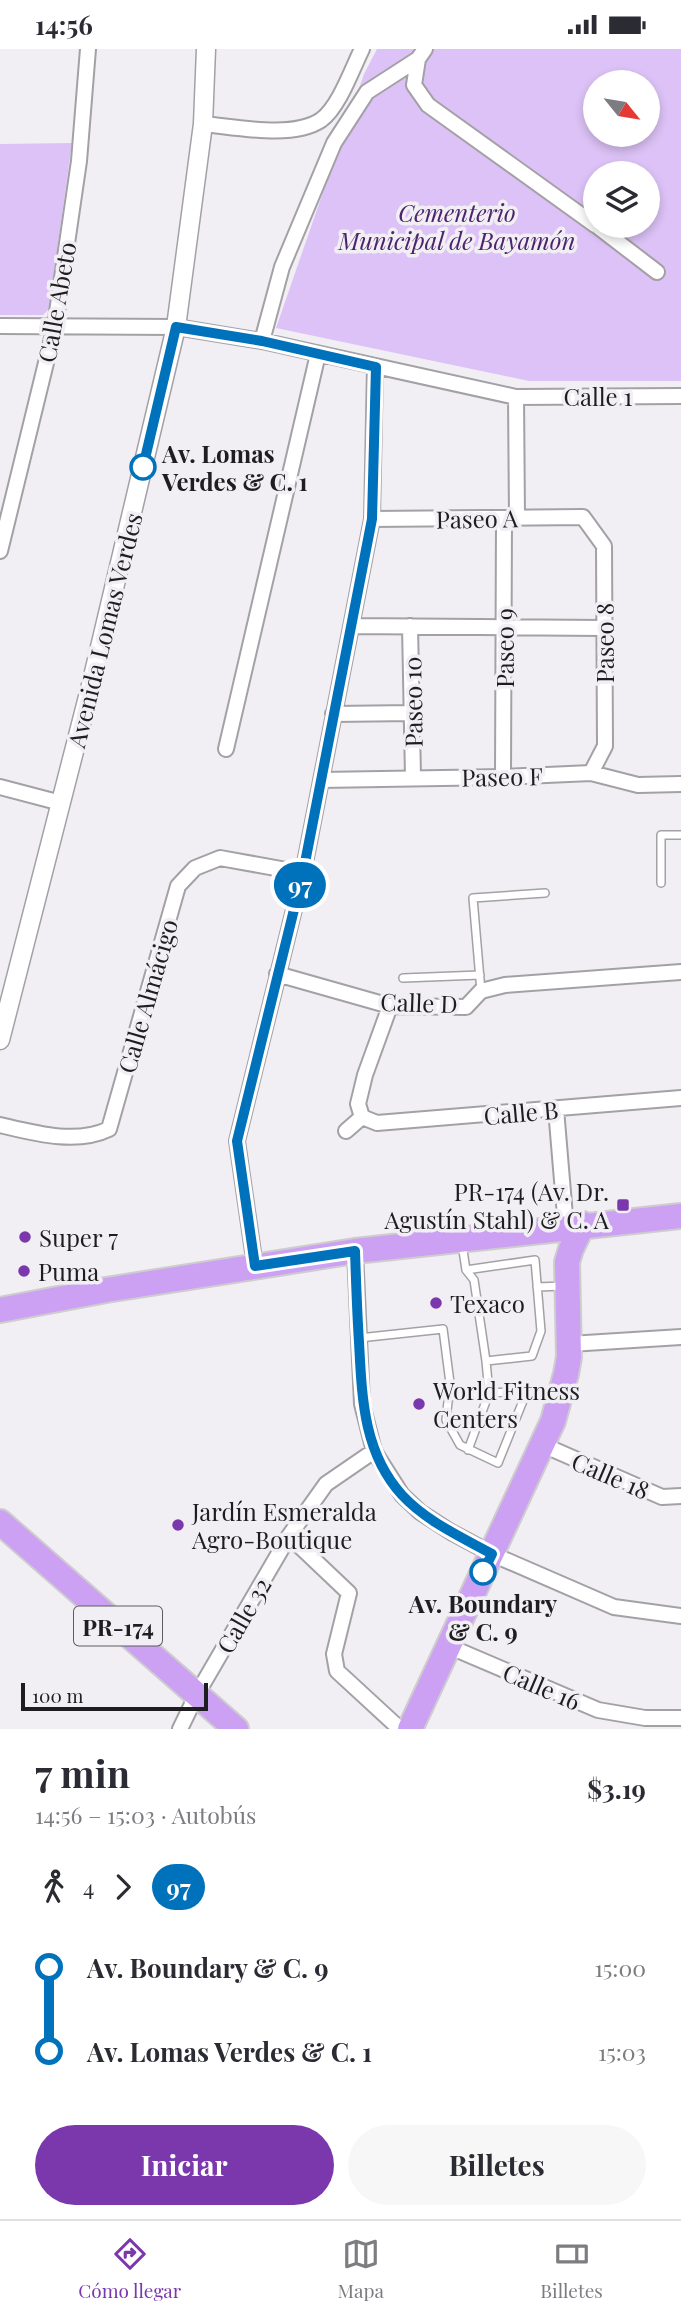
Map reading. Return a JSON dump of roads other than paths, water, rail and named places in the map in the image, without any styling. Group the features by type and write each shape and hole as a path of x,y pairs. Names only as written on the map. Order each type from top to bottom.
{"highway":[{"path":"3,1312 106,1290 355,1251 681,1216"},
{"path":"410,1729 542,1445 561,1394 570,1344 567,1274 575,1226"},
{"path":"531,1233 554,1248 567,1274"},
{"name":"PR-174","path":"0,1522 236,1729"},
{"path":"0,1532 44,1561"}],"street":[{"name":"Calle Abeto","path":"0,551 55,326 79,161 88,49"},
{"name":"Avenida Lomas Verdes","path":"0,1040 91,685 176,327 203,124 205,49"},
{"path":"203,124 289,131 321,120 335,105 362,49"},
{"path":"421,54 414,85 428,105 583,216"},
{"path":"262,341 282,267 334,143 367,92 421,54"},
{"path":"613,238 657,272"},
{"name":"Calle 1","path":"0,326 176,327 262,341 516,397 681,396"},
{"path":"226,749 318,353"},
{"path":"255,1266 237,1141 303,873 372,519 376,367"},
{"name":"Paseo 9","path":"503,777 504,627 516,397"},
{"name":"Paseo A","path":"372,519 583,517"},
{"name":"Paseo 8","path":"583,517 604,545 605,746 591,773"},
{"path":"351,626 603,628"},
{"name":"Paseo 10","path":"410,626 413,777"},
{"path":"333,714 412,713"},
{"name":"Paseo F","path":"321,780 591,773 638,785 681,784"},
{"path":"0,787 61,803"},
{"name":"Calle Almácigo","path":"0,1125 47,1135 96,1136 109,1129 178,886 195,868 220,858 303,873"},
{"name":"Calle D","path":"277,974 390,1006 466,1007 481,991 505,985 681,972"},
{"path":"346,1131 362,1117 358,1104 365,1075 390,1006"},
{"name":"Calle B","path":"362,1117 377,1123 681,1098"},
{"path":"556,1109 575,1226"},
{"path":"355,1251 362,1404 374,1451 393,1483 421,1512 492,1554 614,1607 681,1616"},
{"path":"570,1344 681,1337"},
{"name":"Calle 18","path":"542,1445 662,1497 681,1496"},
{"name":"Calle 32","path":"180,1729 197,1694 289,1536 326,1484 374,1451"},
{"path":"289,1536 349,1593 334,1654 337,1671 400,1729"},
{"name":"Calle 16","path":"448,1646 598,1710 645,1719 681,1718"}],"lane":[{"path":"661,883 661,835 681,835"},
{"path":"481,991 473,898 545,893"},
{"path":"403,978 480,975"},
{"path":"461,1240 467,1270 474,1280 489,1393 468,1450"},
{"path":"467,1270 535,1260 541,1331 532,1356 486,1361"},
{"path":"537,1287 567,1274"},
{"path":"359,1338 443,1329 450,1384 446,1420 460,1445 498,1463 527,1391"},
{"path":"448,1397 527,1391 561,1394"}],"place":[{"name":"Av. Lomas Verdes & C. 1","path":"143,467"},
{"name":"PR-174 (Av. Dr. Agustín Stahl) & C. A","path":"623,1205"},
{"name":"Super 7","path":"25,1237"},
{"name":"Puma","path":"24,1271"},
{"name":"Texaco","path":"436,1303"},
{"name":"World Fitness Centers","path":"419,1404"},
{"name":"Jardín Esmeralda Agro-Boutique","path":"178,1525"},
{"name":"Av. Boundary & C. 9","path":"483,1572"}],"park label":[{"name":"Cementerio Municipal de Bayamón","path":"457,226"}]}
